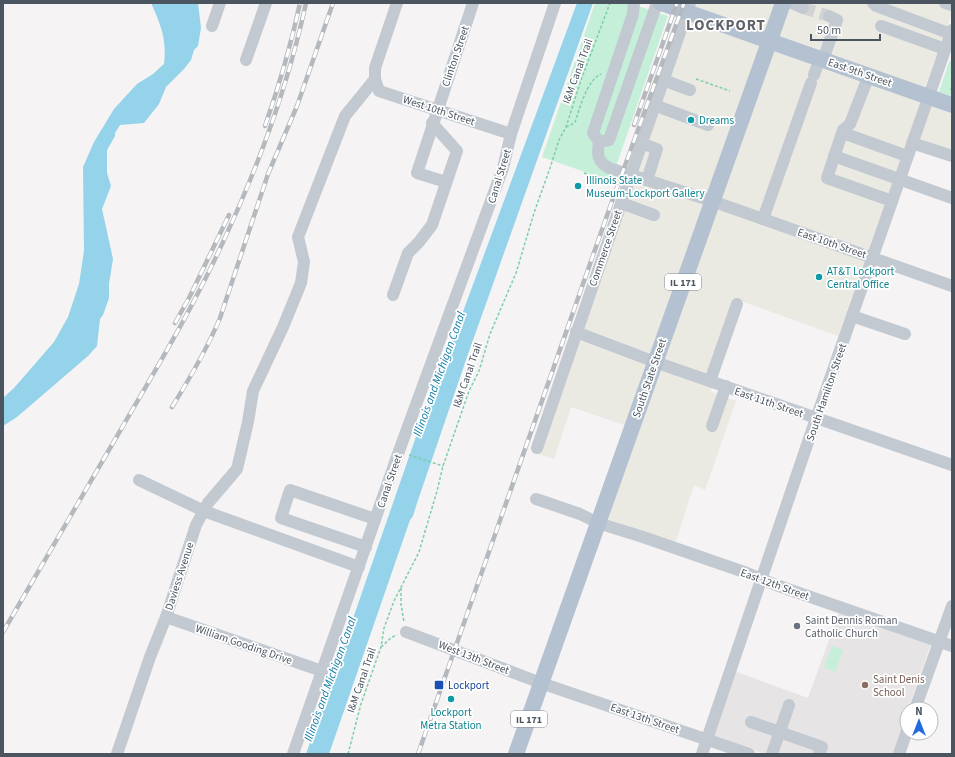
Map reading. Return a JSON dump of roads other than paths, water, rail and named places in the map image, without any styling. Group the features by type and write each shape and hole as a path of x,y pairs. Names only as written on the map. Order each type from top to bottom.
{"main road":[{"name":"East 9th Street","path":"661,3 689,7 769,41 928,96 951,97"},
{"name":"South State Street","path":"516,754 783,3"}],"street":[{"path":"212,26 220,3"},
{"path":"246,60 266,3"},
{"path":"375,79 375,68 396,3"},
{"name":"Clinton Street","path":"446,182 417,173 436,110 473,3"},
{"name":"Canal Street","path":"293,754 358,567 504,168 511,134 555,3"},
{"path":"599,142 609,140 657,3"},
{"path":"792,3 803,8"},
{"path":"873,3 876,6 951,32"},
{"path":"945,3 952,5"},
{"name":"Commerce Street","path":"537,448 689,7"},
{"path":"651,21 633,9 614,72 592,133 599,142 598,155 600,161 609,168 712,201"},
{"path":"763,219 813,79 837,20 828,16"},
{"path":"881,26 947,53"},
{"name":"South Hamilton Street","path":"702,754 762,579 766,563 873,258 907,156 928,96 947,53 951,32"},
{"path":"869,75 850,124 842,133 827,178 892,202"},
{"name":"West 10th Street","path":"375,79 379,91 511,134"},
{"name":"Daviess Avenue","path":"117,754 150,657 166,617 196,525 208,503 237,469 248,422 253,390 283,328 302,282 304,262 298,237 344,116 375,79"},
{"path":"663,80 693,85"},
{"path":"654,105 708,125"},
{"path":"393,294 408,253 432,225 457,151 432,123"},
{"path":"842,133 907,156"},
{"path":"641,143 657,149 647,180"},
{"path":"912,143 952,156"},
{"path":"834,156 952,198"},
{"name":"East 10th Street","path":"712,201 952,286"},
{"path":"621,203 654,215"},
{"path":"710,381 738,304"},
{"path":"852,316 905,334"},
{"name":"East 11th Street","path":"576,332 655,362 952,465"},
{"path":"712,426 726,386"},
{"path":"139,480 204,511 358,567"},
{"path":"366,547 281,518 290,490 375,520"},
{"name":"East 12th Street","path":"536,500 580,514 598,523 643,537 952,646"},
{"path":"918,701 952,606"},
{"name":"William Gooding Drive","path":"166,617 322,671"},
{"name":"West 13th Street","path":"406,632 541,683"},
{"name":"East 13th Street","path":"541,683 749,754"},
{"path":"772,754 789,705"},
{"path":"751,722 822,747 819,754"},
{"path":"899,754 904,741"}],"water":[{"path":"151,3 198,3 201,28 198,46 194,50 191,60 166,87 159,104 144,123 120,125 107,150 107,173 111,186 102,209 113,259 109,284 109,298 100,319 97,346 88,356 17,417 3,426 3,398 14,388 54,342 68,317 79,284 84,251 83,167 94,142 114,109 137,84 153,74 164,64 164,40 158,18"},
{"name":"Illinois and Michigan Canal","path":"577,3 593,3 467,357 329,754 306,754 419,428 423,425 426,412"}],"tunnel":[{"path":"803,8 829,16"}],"railway":[{"path":"265,126 293,34 300,3"},
{"path":"3,632 187,314 211,267 249,184 271,125 299,34 306,3"},
{"path":"172,407 210,341 220,318 268,174 297,106 333,3"},
{"path":"634,125 677,3"},
{"path":"418,754 610,207 684,3"},
{"path":"175,323 190,296 229,215"}],"place":[{"name":"Dreams","path":"691,120"},
{"name":"Illinois State Museum-Lockport Gallery","path":"578,186"},
{"name":"AT&T Lockport Central Office","path":"819,277"},
{"name":"Saint Dennis Roman Catholic Church","path":"797,626"},
{"name":"Lockport","path":"439,685"},
{"name":"Saint Denis School","path":"865,685"},
{"name":"Lockport Metra Station","path":"451,699"}],"district":[{"name":"LOCKPORT","path":"726,25"}]}
